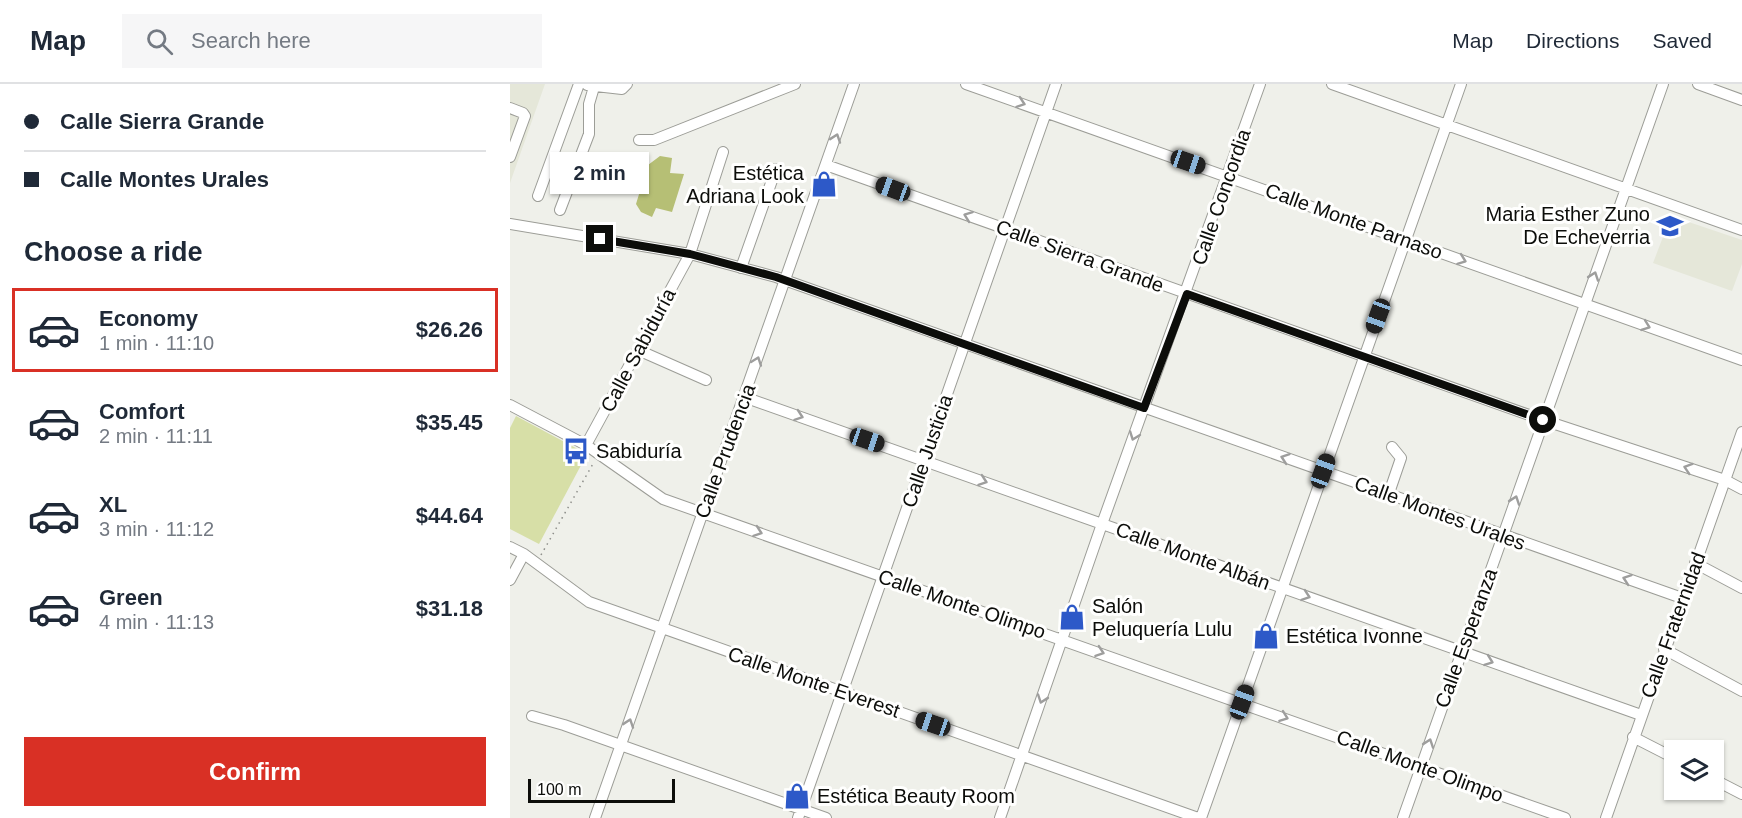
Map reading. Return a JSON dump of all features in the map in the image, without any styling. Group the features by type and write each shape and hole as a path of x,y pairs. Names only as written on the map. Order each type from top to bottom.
{"street":[{"path":"538,195 579,84"},
{"path":"560,210 589,134 589,85 622,89 627,84"},
{"path":"639,140 654,140 760,100 795,84"},
{"name":"Calle Prudencia","path":"596,818 854,84"},
{"name":"Calle Monte Parnaso","path":"966,84 1742,360"},
{"name":"Calle Justicia","path":"799,814 1056,84"},
{"name":"Calle Concordia","path":"1000,818 1102,524 1187,294 1260,84"},
{"path":"1332,84 1742,230"},
{"path":"1200,818 1461,84"},
{"name":"Calle Esperanza","path":"1402,818 1663,84"},
{"path":"1698,84 1742,100"},
{"path":"510,108 525,116 510,157"},
{"name":"Calle Sabiduría","path":"586,446 690,254 723,152"},
{"name":"Calle Sierra Grande","path":"826,165 1543,420 1725,480 1742,489"},
{"path":"741,268 776,169"},
{"path":"548,170 571,180"},
{"name":"Calle Montes Urales","path":"510,224 690,254 786,281 1682,598"},
{"path":"638,350 706,380"},
{"name":"Calle Monte Albán","path":"744,397 1641,714"},
{"name":"Calle Monte Olimpo","path":"510,405 586,446 663,499 1565,818"},
{"name":"Calle Fraternidad","path":"1606,818 1742,432"},
{"path":"1389,494 1401,458 1392,447"},
{"name":"Calle Monte Everest","path":"510,546 590,602 1200,818"},
{"path":"510,580 524,554"},
{"path":"1695,563 1742,588"},
{"path":"1664,649 1742,691"},
{"path":"532,716 621,745 799,814 826,818"},
{"path":"1633,737 1664,753"},
{"path":"1724,785 1742,795"}],"path":[{"path":"537,563 599,454"}],"shaded area":[{"path":"510,84 545,84 510,183"},
{"path":"1671,216 1742,240 1742,264 1732,291 1653,263"}],"green space":[{"path":"516,416 587,454 539,544 510,529 510,428"}],"building":[{"path":"660,156 672,158 670,173 684,174 672,212 656,208 652,217 641,212 636,204 648,165"}],"place":[{"name":"Estética Adriana Look","path":"824,184"},
{"name":"Maria Esther Zuno De Echeverria","path":"1670,226"},
{"name":"Sabiduría","path":"576,451"},
{"name":"Salón Peluquería Lulu","path":"1072,617"},
{"name":"Estética Ivonne","path":"1266,636"},
{"name":"Estética Beauty Room","path":"797,796"}],"route":[{"path":"600,239 690,254 776,277 1144,408 1187,294 1543,420"}]}
